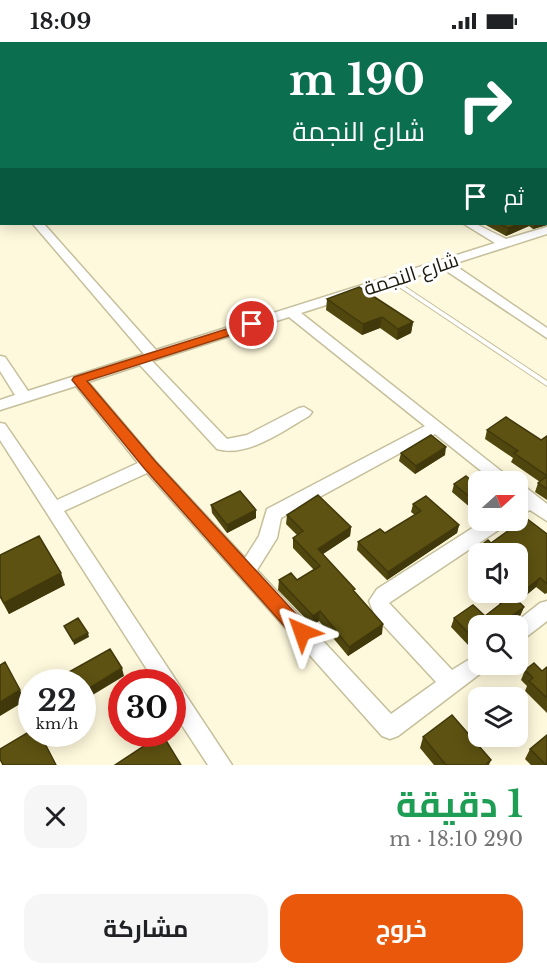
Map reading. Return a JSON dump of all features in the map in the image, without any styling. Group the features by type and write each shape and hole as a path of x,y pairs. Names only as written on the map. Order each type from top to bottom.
{"street":[{"path":"39,225 147,358 223,445 241,443 304,412"},
{"path":"471,225 506,244"},
{"name":"شارع النجمة","path":"0,405 547,230"},
{"path":"442,263 547,334"},
{"path":"291,312 493,471"},
{"path":"0,360 24,397"},
{"path":"79,380 149,465 390,728 468,671"},
{"path":"246,572 268,538 273,514 437,426"},
{"path":"0,428 158,669"},
{"path":"53,509 149,465"},
{"path":"528,503 547,514"},
{"path":"452,684 382,610 379,601 384,595 483,531"},
{"path":"528,625 547,609"},
{"path":"186,712 221,765"}],"lane":[{"path":"392,280 547,384"}],"building":[{"path":"359,287 413,322 398,329 382,317 363,324 327,299"},
{"path":"506,417 541,440 547,436 547,476 514,453 518,451 487,430"},
{"path":"431,435 446,447 416,466 401,453"},
{"path":"466,476 468,478 468,496 454,484"},
{"path":"547,476 547,489 538,483"},
{"path":"240,491 256,510 227,525 211,505"},
{"path":"318,495 351,527 318,549 383,624 349,647 320,611 313,616 279,580 291,573 297,580 320,566 293,538 303,531 287,515"},
{"path":"426,496 459,525 388,572 358,542 380,529 385,533 421,511 413,504"},
{"path":"528,520 547,534 547,584 540,578 528,588 528,543 491,543 508,531 528,531"},
{"path":"39,536 61,573 4,603 0,595 0,555"},
{"path":"502,603 520,603 524,607 513,615 486,615"},
{"path":"473,605 484,615 468,615 468,633 454,618"},
{"path":"78,618 88,633 73,641 64,626"},
{"path":"110,649 122,668 108,669 108,677 96,684 96,669 74,669"},
{"path":"5,662 18,686 18,691 0,702 0,665"},
{"path":"534,663 542,671 547,667 547,698 529,681 533,678 528,673 528,668"},
{"path":"452,715 468,733 468,747 480,747 491,760 485,765 446,765 423,737"},
{"path":"547,735 547,765 546,765 530,749"},
{"path":"18,738 18,747 47,747 56,765 3,765 0,759 0,749"},
{"path":"142,747 170,747 181,765 115,765"}],"route":[{"path":"252,324 79,380 149,465 302,632"}]}
